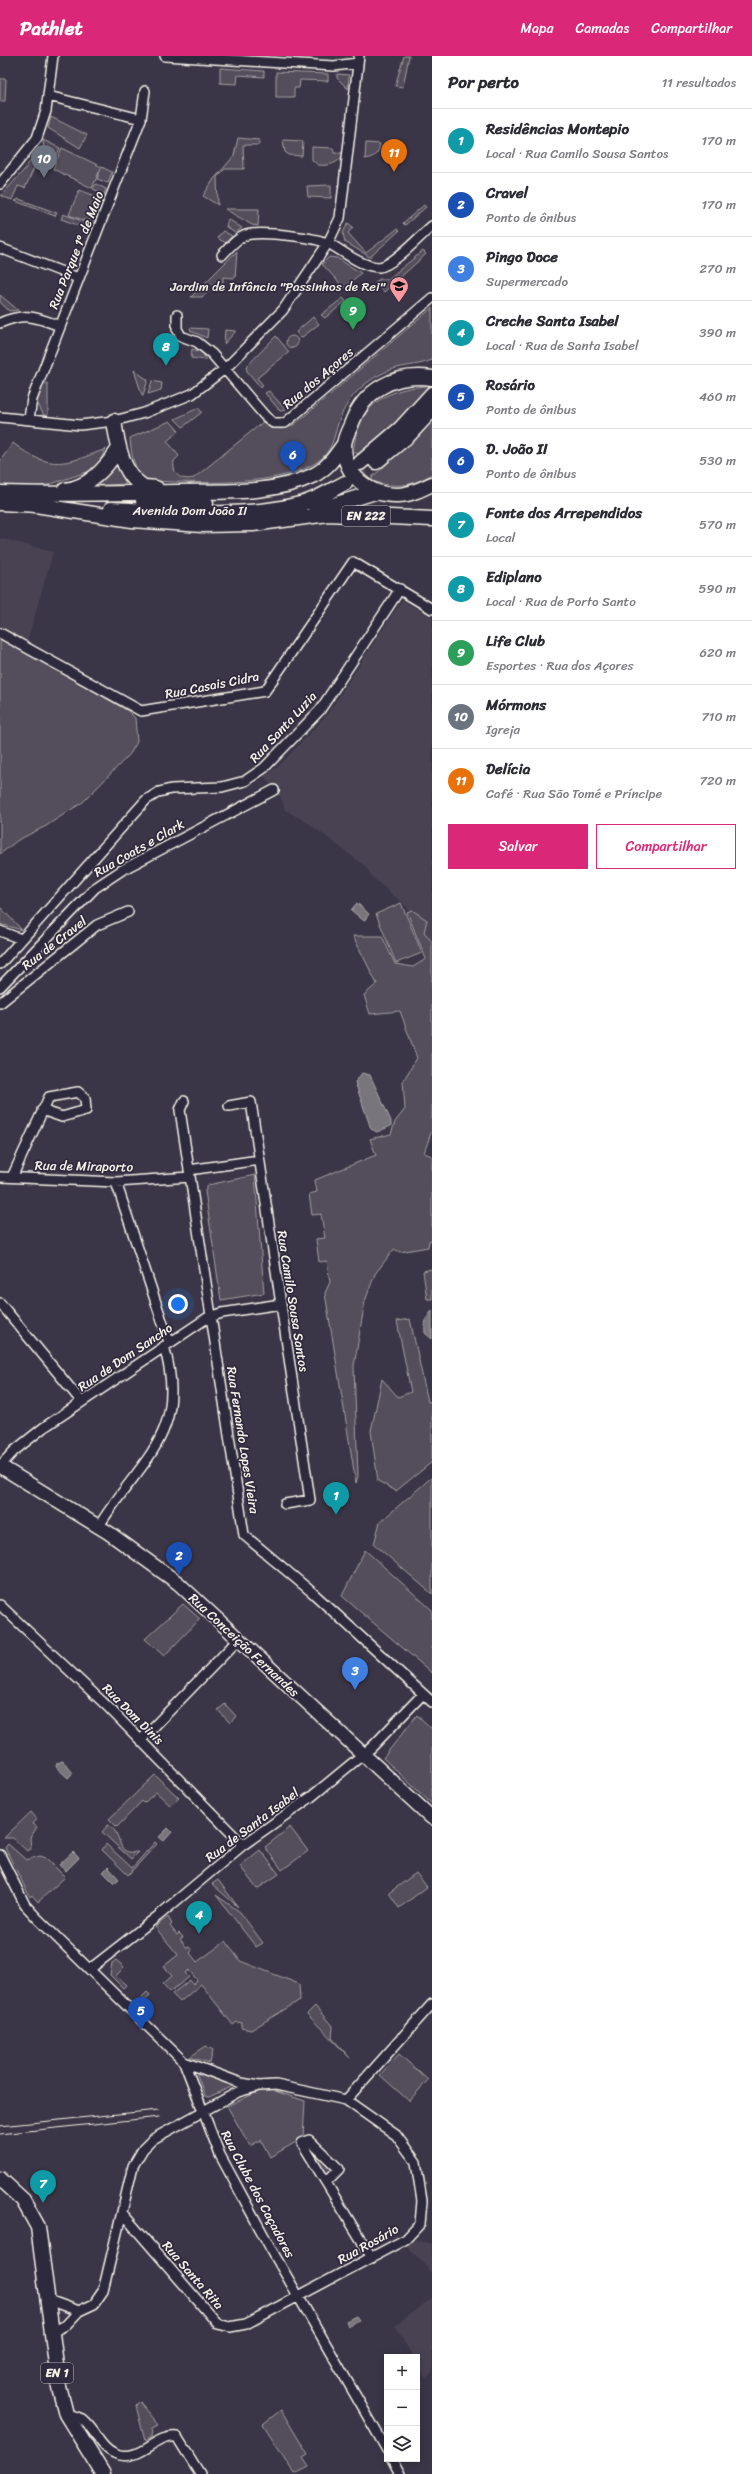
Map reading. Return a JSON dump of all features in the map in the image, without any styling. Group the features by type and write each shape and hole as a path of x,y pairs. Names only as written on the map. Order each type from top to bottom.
{"main road":[{"path":"0,503 30,499 192,491 249,490 284,485 313,476 332,462 344,444 353,419 369,394 394,379 426,378 432,370"},
{"path":"432,394 362,467 410,435 432,410"},
{"path":"114,421 118,450 131,477 142,486 192,491"},
{"path":"344,444 345,458 352,474 363,486 375,492 397,495 416,491 432,484"},
{"path":"30,499 72,489 95,477 109,464 118,450"},
{"name":"Avenida Dom João II","path":"30,499 180,513 261,511 302,504 343,479"},
{"path":"416,491 432,492"},
{"path":"0,493 132,520 202,525 253,524 299,517 349,498 375,492"},
{"name":"EN 222","path":"299,517 328,514 432,520"},
{"name":"Rua Conceição Fernandes","path":"0,1466 99,1526 178,1583 432,1818"},
{"name":"EN 1","path":"0,2179 23,2200 38,2227 59,2387 66,2414 103,2474"}],"street":[{"path":"0,184 37,138 48,96 53,56"},
{"path":"0,417 80,425 114,421 144,413 192,394 226,368 284,310 328,243 340,218 358,59 334,66 165,56"},
{"name":"Rua Parque 1º de Maio","path":"29,419 32,400 78,278 141,119 145,91"},
{"path":"48,96 141,119"},
{"path":"222,255 235,241 250,234 307,238 328,243 367,265 380,267 390,263 432,226"},
{"path":"0,248 78,278"},
{"name":"Rua dos Açores","path":"177,315 176,329 182,336 197,342 226,368 264,415 273,423 286,423 432,298"},
{"path":"0,323 14,317 31,315 60,326"},
{"name":"Rua Casais Cidra","path":"0,633 141,711 265,691 352,562 400,589"},
{"path":"400,589 432,609"},
{"name":"Rua Santa Luzia","path":"0,964 20,939 146,800 159,792 171,789 222,787 245,781 264,768 320,710 400,589"},
{"name":"Rua Coats e Clark","path":"0,987 100,885 122,870 274,790"},
{"name":"Rua de Cravel","path":"0,1003 97,926 128,912"},
{"path":"0,931 20,939"},
{"name":"Rua Fernando Lopes Vieira","path":"184,1101 180,1110 244,1535 313,1593 432,1702"},
{"name":"Rua Camilo Sousa Santos","path":"229,1106 251,1102 310,1500 285,1504"},
{"path":"12,1177 42,1110"},
{"name":"Rua de Miraporto","path":"0,1177 62,1181 116,1182 190,1173 259,1160"},
{"path":"99,1526 157,1447 166,1426 172,1393 171,1370 167,1344 116,1182"},
{"path":"0,1303 81,1401"},
{"name":"Rua de Dom Sancho","path":"0,1466 25,1442 81,1401 211,1316 280,1304"},
{"name":"Rua Dom Dinis","path":"0,1606 141,1740 243,1845"},
{"path":"141,1740 239,1639"},
{"name":"Rua de Santa Isabel","path":"90,1969 158,1916 243,1845 311,1797 362,1754 423,1694"},
{"name":"Rua Clube dos Caçadores","path":"0,1855 25,1905 184,2062 205,2111 220,2155 384,2445"},
{"path":"346,2100 432,2004"},
{"name":"Rua Rosário","path":"184,2062 241,2083 259,2086"},
{"name":"Rua Rosário","path":"52,2332 66,2325 79,2311 94,2304 103,2291 133,2166 143,2149 153,2139 238,2092 259,2086 276,2085 346,2100 396,2135 416,2162 422,2201 420,2224 406,2239 372,2258 298,2295"},
{"path":"326,2182 339,2169 309,2140 302,2143 372,2258"},
{"name":"Rua Santa Rita","path":"122,2213 213,2318 223,2326 238,2326 246,2324 298,2295"},
{"path":"48,2300 79,2311"},
{"path":"66,2414 82,2419 108,2450 120,2455 132,2456 169,2437 176,2438 200,2474"},
{"path":"394,2462 400,2474"}],"shaded area":[{"path":"404,56 409,56 403,87 395,86"},
{"path":"220,68 264,71 264,77 238,75 237,84 220,83"},
{"path":"276,72 328,74 328,81 300,80 299,88 294,88 294,97 276,97"},
{"path":"337,74 349,75 348,89 337,78"},
{"path":"0,79 6,79 5,101 0,101"},
{"path":"51,117 87,135 80,148 48,128"},
{"path":"238,138 259,140 259,145 243,145 244,169 225,169 217,177 218,205 203,196 214,179 234,156"},
{"path":"43,140 60,148 55,159 51,157 48,164 45,164"},
{"path":"283,140 303,141 302,156 289,155 285,152"},
{"path":"366,143 380,144 376,154 365,159"},
{"path":"312,147 333,148 334,153 344,153 339,160 333,164 318,165 312,160"},
{"path":"39,148 42,165 35,166 25,188 18,186 12,200 1,196 25,169"},
{"path":"62,148 112,172 108,183 97,179 101,168 92,188 53,169"},
{"path":"96,184 106,189 91,230 61,219 63,214 88,223 100,192 93,189"},
{"path":"331,185 331,198 308,197 307,186"},
{"path":"79,190 96,196 86,221 69,215"},
{"path":"19,199 57,213 55,216 15,201"},
{"path":"424,205 426,207 405,225 403,223"},
{"path":"225,209 259,209 258,226 252,225"},
{"path":"228,219 242,228 235,233 226,227"},
{"path":"348,223 353,227 348,233 366,253 397,229 399,231 370,257 345,242 343,233"},
{"path":"223,231 232,236 226,243 217,238"},
{"path":"237,251 235,278 223,277 223,285 209,284 208,292 202,297 191,297"},
{"path":"423,251 426,254 384,292 375,282 380,279 388,279"},
{"path":"329,257 337,258 361,273 344,288 322,264"},
{"path":"0,295 18,310 9,311 0,302"},
{"path":"343,298 346,301 325,318 321,315"},
{"path":"432,308 432,360 388,371 379,375 363,386 350,399 345,407 332,444 326,454 305,469 284,475 236,482 187,482 146,481 136,467 132,456 130,438 170,421 179,431 167,441 179,456 174,461 174,470 178,476 185,479 194,478 263,422 279,429 295,424"},
{"path":"313,317 319,324 301,338 296,332"},
{"path":"190,328 208,329 207,338 191,331"},
{"path":"225,330 236,331 224,344"},
{"path":"276,336 289,352 257,378 263,385 261,388 247,371 246,367"},
{"path":"294,336 297,337 297,347 290,348 287,347 286,340 287,337"},
{"path":"192,349 202,352 206,360 191,358"},
{"path":"134,370 148,380 143,395 142,395"},
{"path":"152,381 162,383 161,390 148,394"},
{"path":"44,382 48,384 48,414 44,416 37,402"},
{"path":"424,386 427,388 394,424 359,454 353,452 360,424 366,413 374,404 395,392"},
{"path":"269,391 286,410 280,411 265,393"},
{"path":"198,408 202,412 183,427 175,419"},
{"path":"432,421 432,474 418,482 403,485 388,485 372,481 372,477 410,444"},
{"path":"13,443 37,458 48,462 69,461 106,449 98,464 90,471 48,485 28,488 0,487 0,461"},
{"path":"118,463 126,484 93,486 108,475"},
{"path":"0,538 53,552 0,736"},
{"path":"402,600 432,617 432,945 413,921 407,907 373,878 365,866 307,822 285,810 281,798 264,776 278,767 326,716"},
{"path":"0,637 128,711 135,718 137,742 130,754 83,802 46,826 18,840 0,854"},
{"path":"357,903 369,914 364,921 351,910"},
{"path":"401,903 422,953 396,963 376,914"},
{"path":"0,907 22,930 0,924"},
{"path":"412,910 427,920 424,932 432,942 432,1130 424,1153 432,1156 432,1240 429,1241 428,1247 400,1252 394,1249 375,1274 365,1301 354,1366 358,1476 356,1483 325,1293 330,1282 327,1261 319,1262 316,1239 325,1238 321,1214 312,1215 309,1194 317,1192 315,1180 376,1155 370,1139 391,1134 395,1122 405,1109 403,1081 417,1058 400,1011 370,1014 364,995 377,984 353,936 382,936 395,964 413,967 426,959 407,912"},
{"path":"362,1073 370,1075 391,1121 391,1126 377,1132 371,1129 355,1082"},
{"path":"255,1175 264,1293 221,1300 205,1191 208,1185"},
{"path":"432,1269 432,1299 427,1299 423,1271"},
{"path":"432,1311 432,1339 425,1333 425,1324"},
{"path":"410,1319 428,1402 432,1402 432,1462 396,1491 378,1481 371,1431 382,1379 398,1397 411,1392 397,1321"},
{"path":"432,1477 432,1594 374,1544 380,1522"},
{"path":"365,1550 432,1610 432,1673 342,1596"},
{"path":"183,1604 200,1619 164,1656 145,1639"},
{"path":"225,1704 236,1716 230,1723 218,1710"},
{"path":"417,1715 432,1729 432,1804 383,1758"},
{"path":"63,1761 73,1773 68,1778 56,1767 57,1763"},
{"path":"155,1775 179,1798 171,1806 156,1792 144,1803 142,1801 117,1827 109,1819"},
{"path":"31,1812 37,1819 33,1824 37,1827 30,1838 31,1849 27,1851 13,1838 4,1838"},
{"path":"108,1825 114,1830 124,1850 127,1852 138,1852 131,1859 102,1832"},
{"path":"290,1827 308,1851 282,1870 265,1847"},
{"path":"168,1828 172,1832 164,1841 159,1837"},
{"path":"155,1842 157,1844 128,1875 102,1850 106,1844 132,1868"},
{"path":"8,1844 26,1860 40,1856 46,1858 65,1877 38,1902 32,1895 30,1897 5,1848"},
{"path":"260,1850 279,1874 257,1889 240,1866"},
{"path":"73,1852 79,1858 66,1871 59,1865"},
{"path":"108,1867 119,1879 114,1883 103,1872"},
{"path":"416,1873 427,1887 399,1908 389,1893"},
{"path":"218,1880 238,1907 212,1884"},
{"path":"216,1895 240,1912 263,1943 256,1947"},
{"path":"168,1917 172,1924 170,1926 177,1935 179,1933 183,1937 180,1939 187,1948 189,1947 192,1951 190,1953 197,1962 226,1941 240,1961 299,1984 300,2000 251,2030 242,2028 242,2023 237,2022 233,2025 201,1984 180,2002 172,1994 190,1980 193,1984 197,1980 189,1970 185,1973 189,1977 170,1992 163,1984 172,1976 164,1966 178,1955 155,1927"},
{"path":"116,1960 124,1967 116,1976 126,1985 123,1988 110,1975 112,1963"},
{"path":"147,1992 150,1995 138,2006 135,2004"},
{"path":"315,2006 333,2027 332,2038 350,2058 307,2014"},
{"path":"206,2046 213,2050 210,2063 190,2057"},
{"path":"399,2054 428,2080 409,2101 380,2075"},
{"path":"196,2072 234,2085 209,2097 205,2096"},
{"path":"272,2090 305,2101 303,2138 270,2157 261,2140 250,2146 227,2106 260,2091"},
{"path":"321,2156 333,2170 327,2174 317,2159"},
{"path":"415,2240 432,2244 432,2273 407,2246"},
{"path":"432,2298 432,2372 426,2379 420,2369 420,2354 411,2354 395,2325"},
{"path":"356,2316 359,2320 348,2326 346,2321"},
{"path":"140,2402 159,2425 153,2428 152,2437 145,2441 136,2406"},
{"path":"281,2410 308,2455 303,2458 309,2467 295,2474 263,2424"}],"tunnel":[{"path":"345,483 365,471"}],"tram line":[{"path":"0,2126 158,2110"},
{"path":"0,2134 159,2117"}],"place":[{"name":"Delícia","path":"394,172"},
{"name":"Mórmons","path":"44,178"},
{"name":"Jardim de Infância \"Passinhos de Rei\"","path":"399,303"},
{"name":"Life Club","path":"353,330"},
{"name":"Ediplano","path":"166,366"},
{"name":"D. João II","path":"293,474"},
{"name":"Residências Montepio","path":"336,1515"},
{"name":"Cravel","path":"179,1575"},
{"name":"Pingo Doce","path":"355,1690"},
{"name":"Creche Santa Isabel","path":"199,1934"},
{"name":"Rosário","path":"141,2030"},
{"name":"Fonte dos Arrependidos","path":"43,2203"}]}
